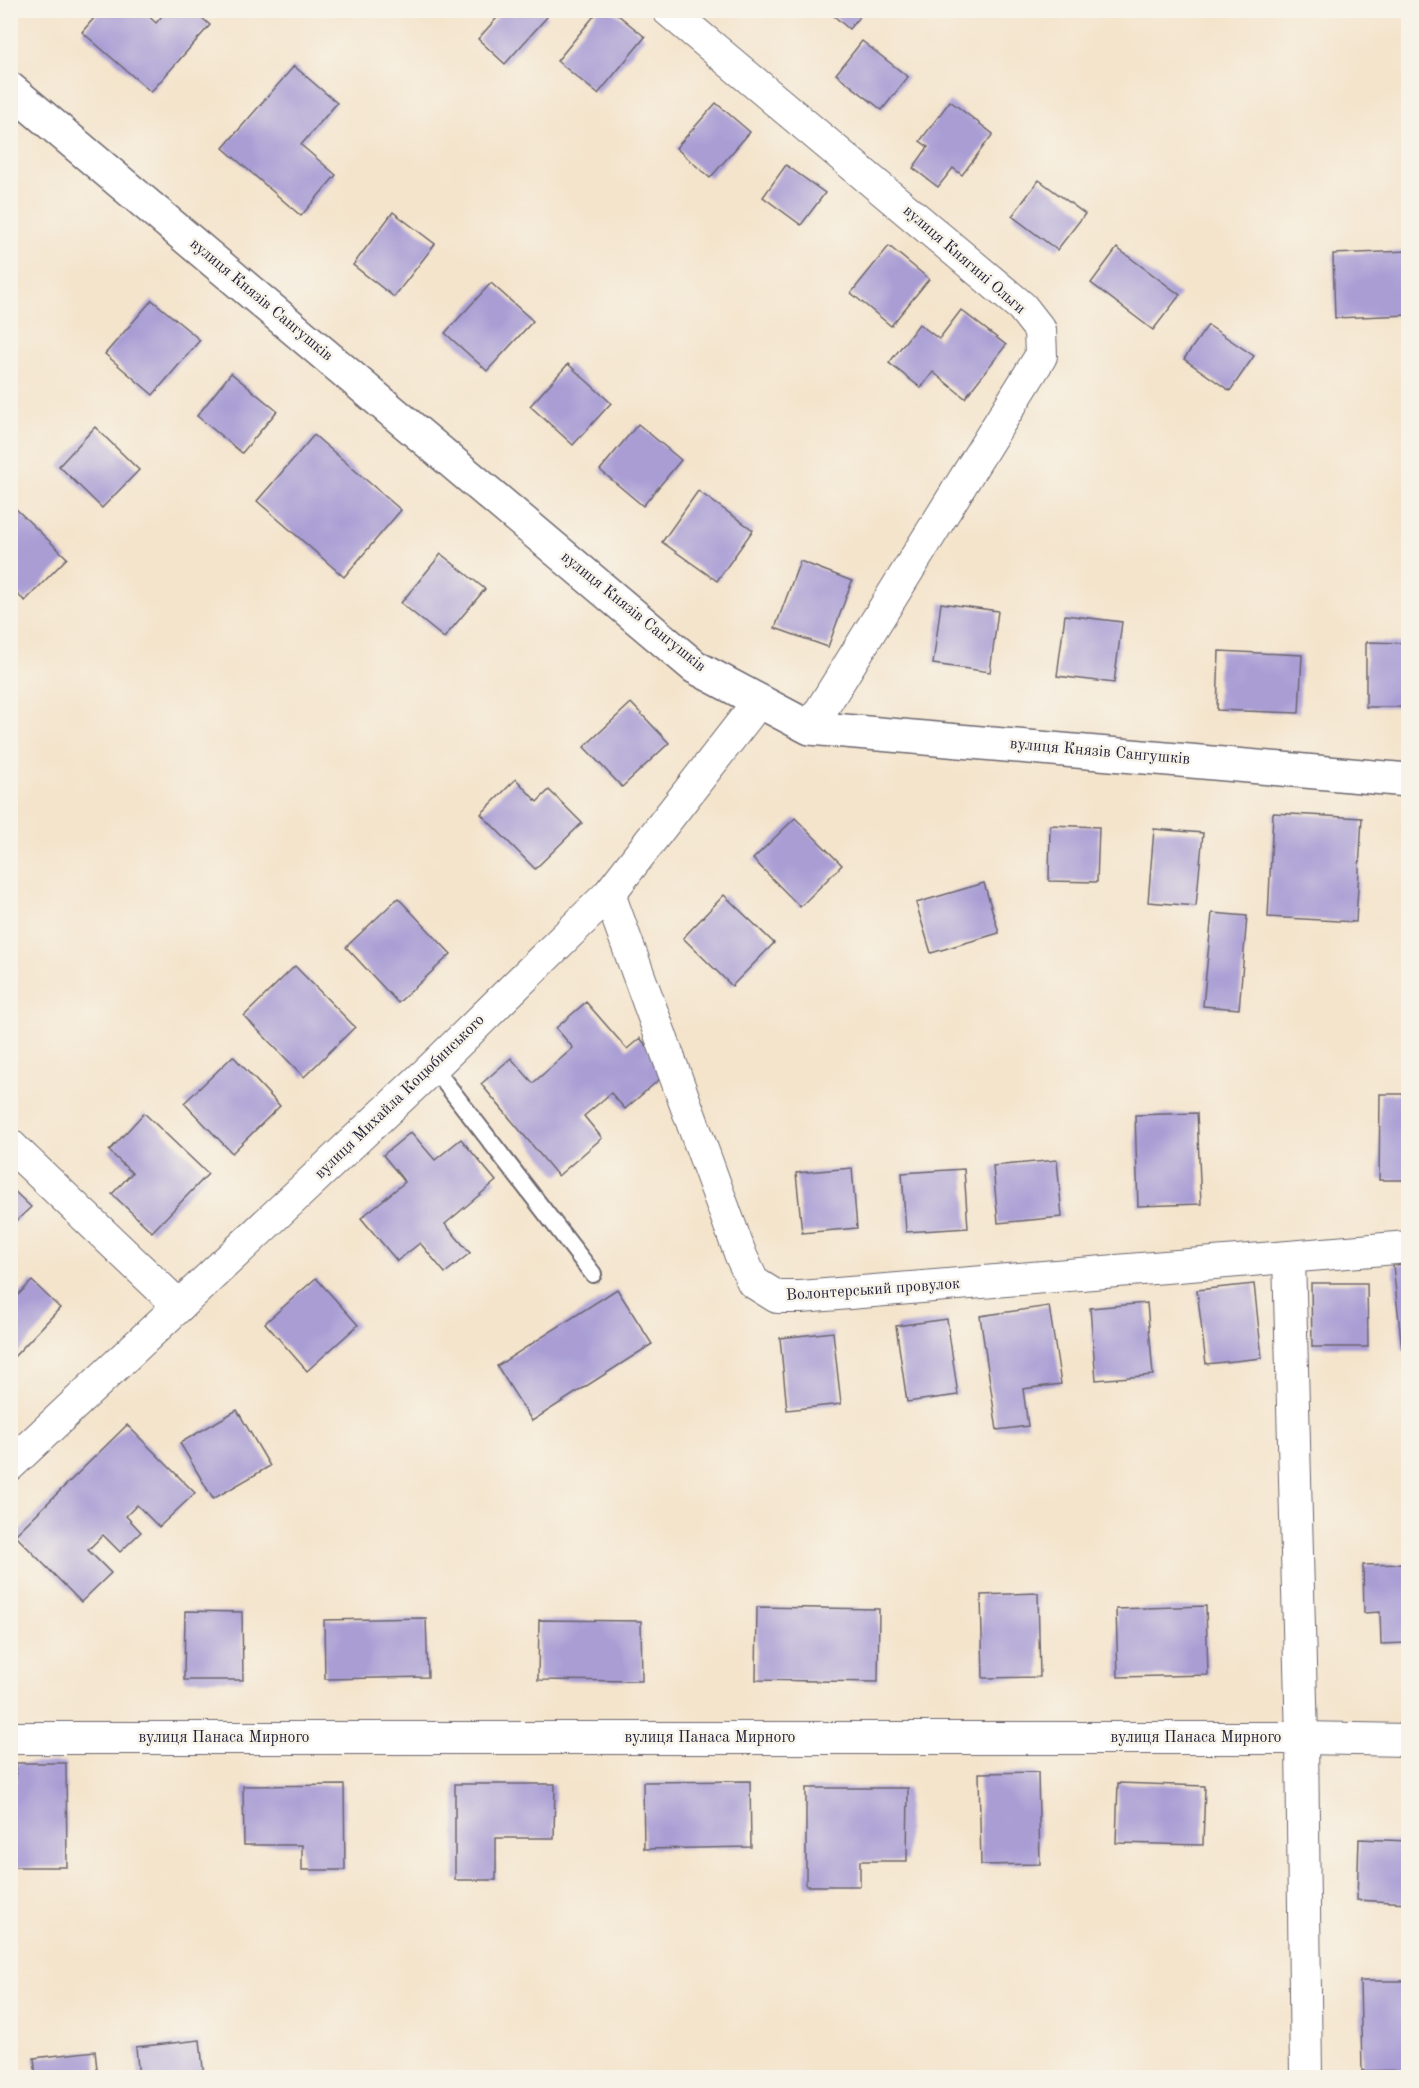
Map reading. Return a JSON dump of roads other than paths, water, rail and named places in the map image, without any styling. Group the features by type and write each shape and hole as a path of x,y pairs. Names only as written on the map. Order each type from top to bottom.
{"main road":[{"name":"вулиця Князів Сангушків","path":"10,89 696,667 810,728 1408,780"}],"street":[{"name":"вулиця Княгині Ольги","path":"668,10 1022,307 1040,330 1041,356 810,728"},
{"name":"вулиця Михайла Коцюбинського","path":"10,1465 434,1067 609,894 759,701"},
{"name":"Волонтерський провулок","path":"609,894 741,1256 753,1282 777,1297 801,1297 1408,1248"},
{"path":"10,1145 179,1306"},
{"path":"1289,1258 1302,1738 1306,2078"},
{"name":"вулиця Панаса Мирного","path":"10,1738 1302,1738 1408,1740"}],"lane":[{"path":"434,1067 593,1274"}]}
